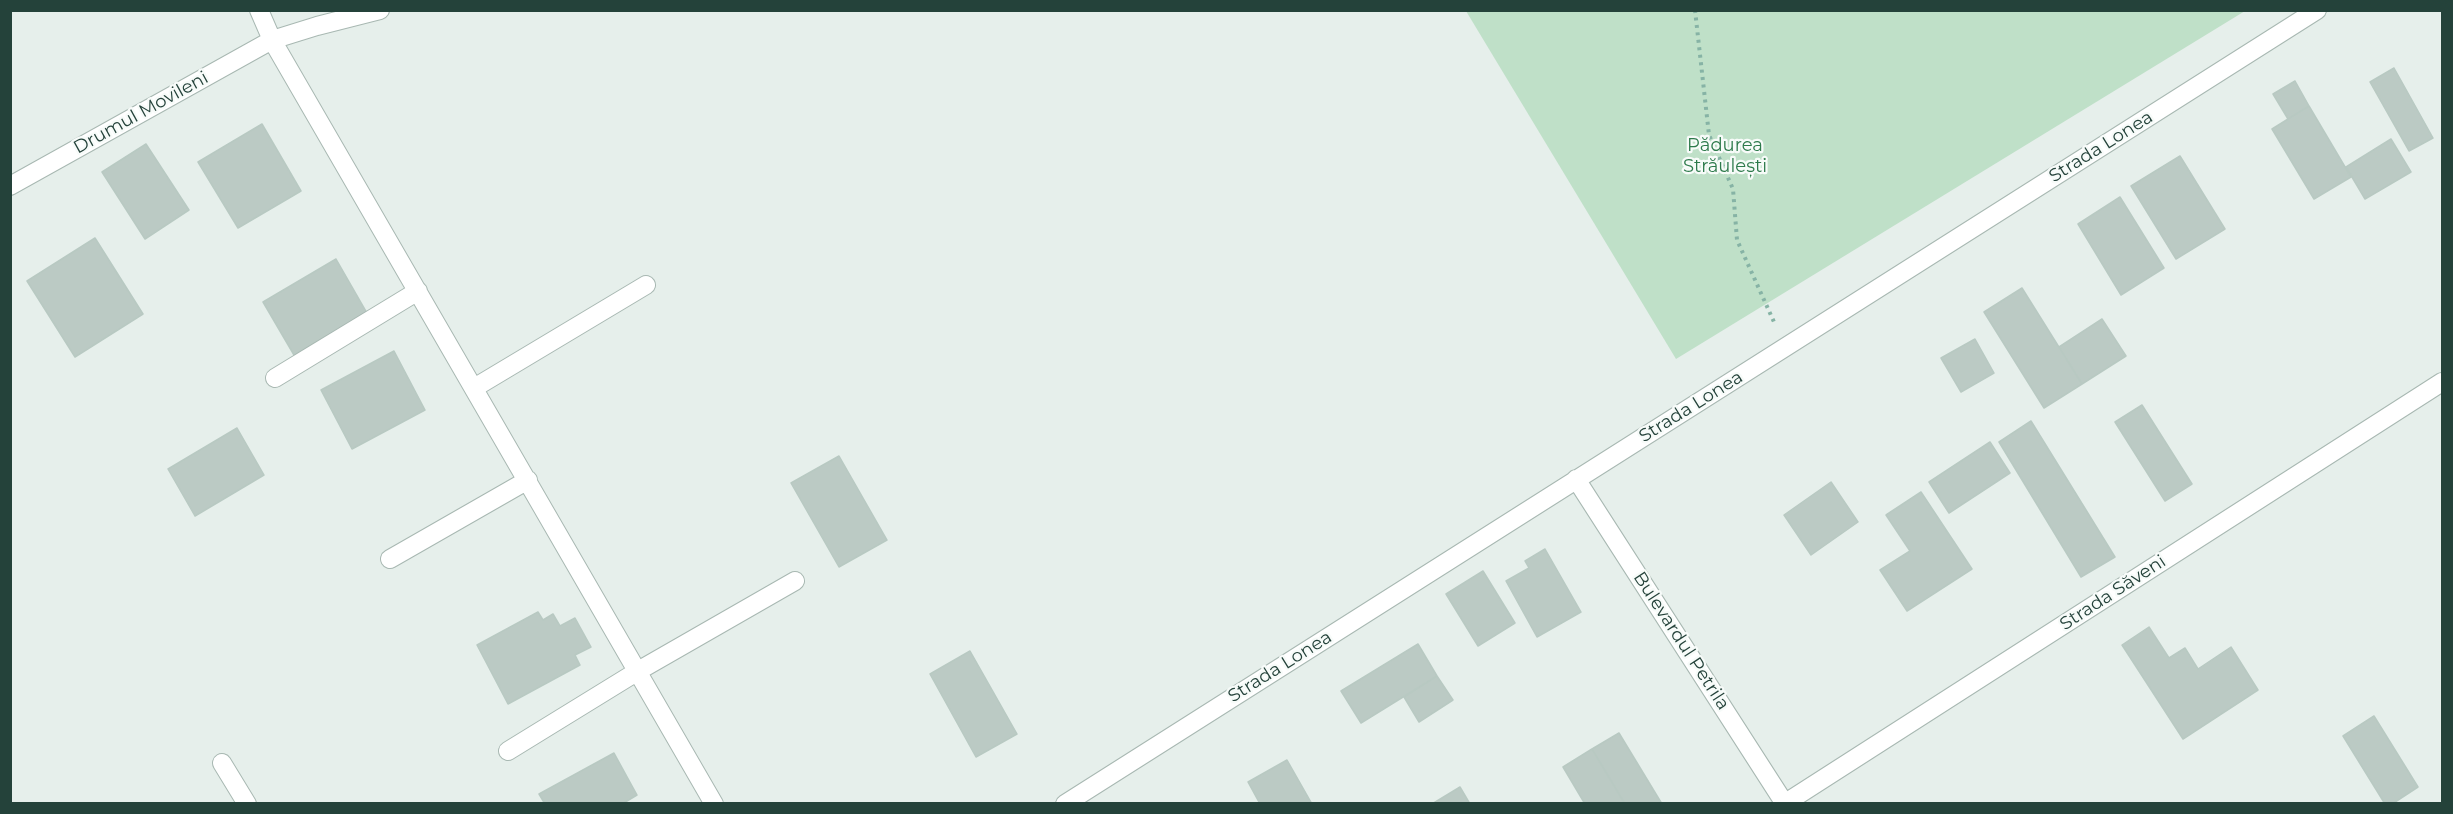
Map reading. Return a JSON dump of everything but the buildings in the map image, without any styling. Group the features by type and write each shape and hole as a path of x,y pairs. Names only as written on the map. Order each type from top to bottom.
{"street":[{"path":"258,10 272,40 714,804"},
{"name":"Drumul Movileni","path":"10,186 272,40 380,10"},
{"name":"Strada Lonea","path":"1065,804 2317,10"},
{"path":"474,388 646,285"},
{"path":"275,378 418,291"},
{"name":"Strada Săveni","path":"1785,803 2442,382"},
{"name":"Bulevardul Petrila","path":"1576,479 1785,803"},
{"path":"390,559 528,480"},
{"path":"508,751 638,671 795,581"},
{"path":"222,763 247,804"}],"path":[{"path":"1695,10 1709,135 1733,189 1737,240 1786,347"}],"green space":[{"name":"Pădurea Străulești","path":"1466,11 2245,11 1676,359"}]}
